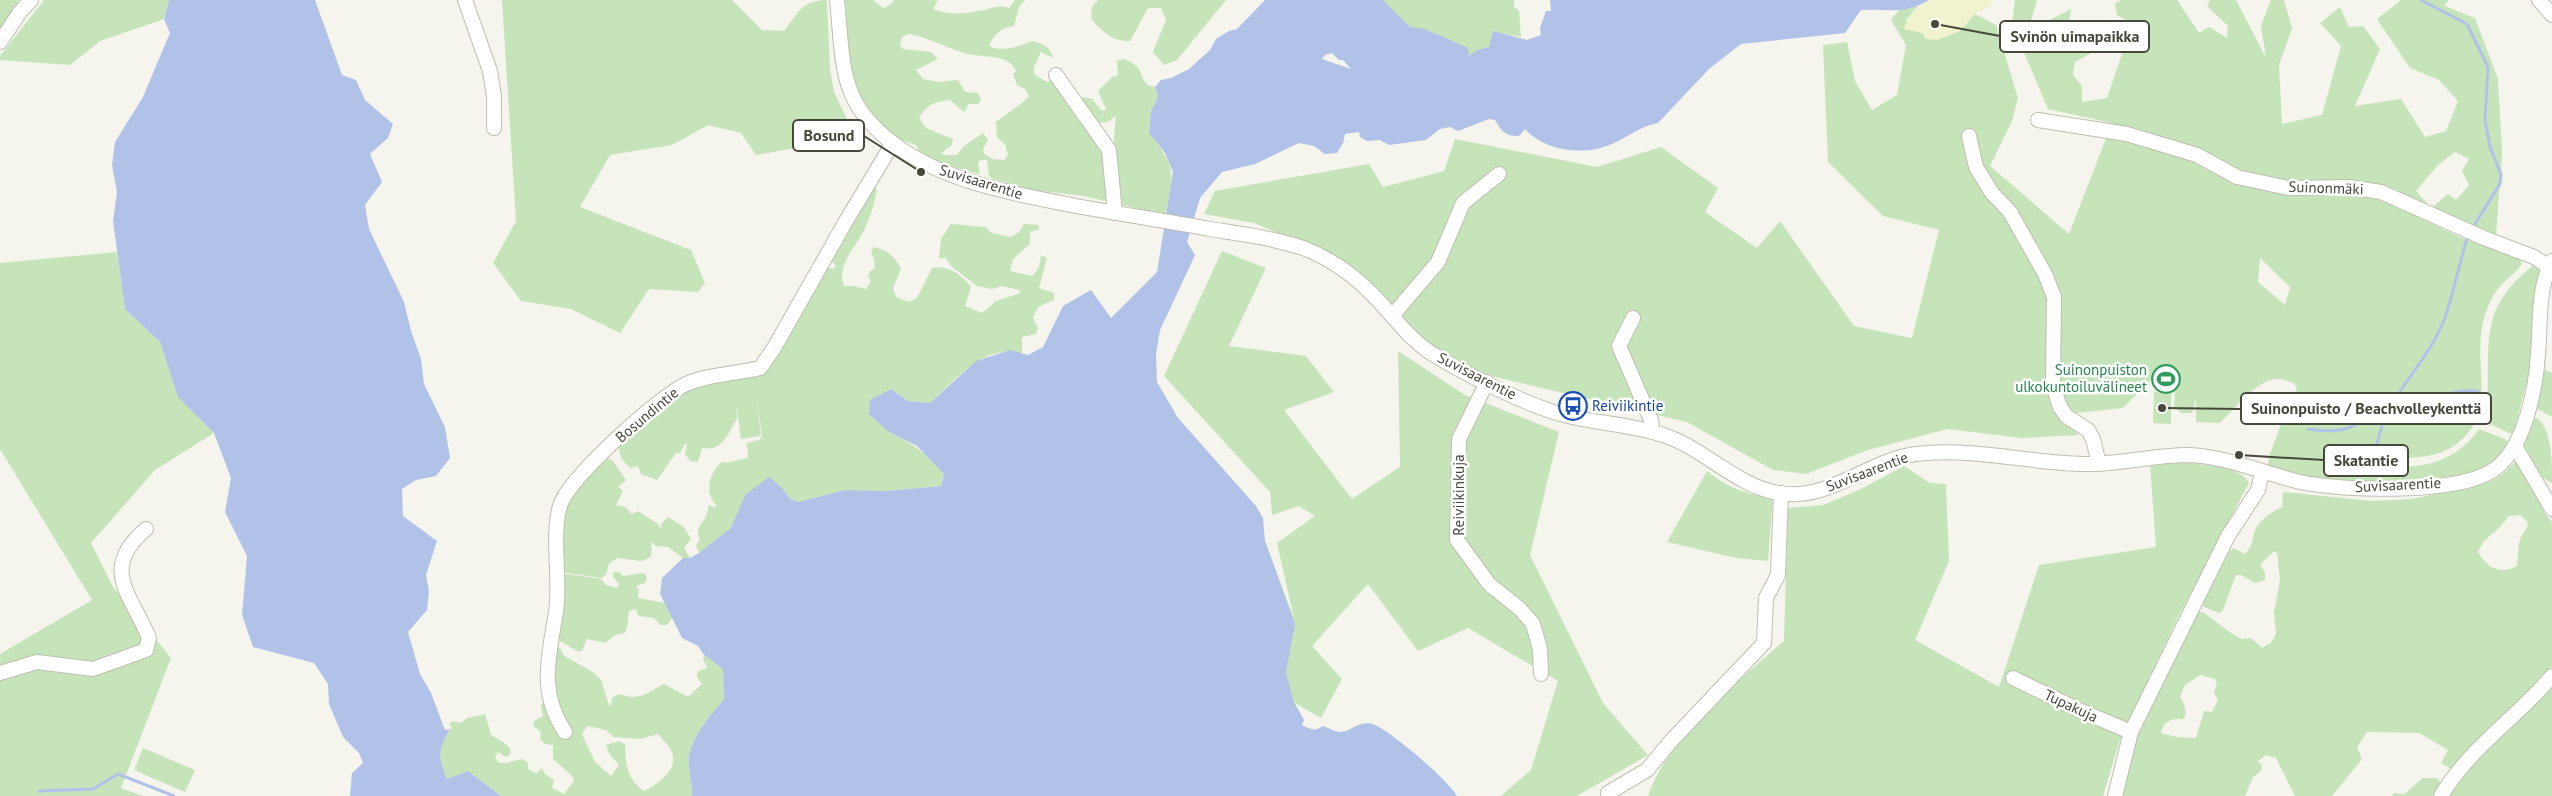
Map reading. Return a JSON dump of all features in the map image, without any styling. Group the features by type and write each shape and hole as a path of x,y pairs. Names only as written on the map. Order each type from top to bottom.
{"street":[{"path":"0,42 20,12 31,0"},
{"path":"465,0 490,71 494,96 494,128"},
{"name":"Suvisaarentie","path":"837,0 844,67 849,91 864,116 893,143 930,166 962,178 1042,199 1278,241 1322,256 1355,278 1428,350 1487,382 1566,416 1653,431 1687,445 1747,483 1781,493 1804,494 1828,488 1878,464 1911,454 1964,453 2052,462 2099,464 2187,455 2219,459 2307,483 2348,488 2375,489 2469,480 2489,473 2502,464 2515,446 2534,383 2538,354 2540,303 2550,264"},
{"path":"2539,0 2552,15"},
{"path":"1056,76 1109,150 1115,213"},
{"name":"Suinonmäki","path":"2038,120 2127,134 2198,155 2237,177 2288,188 2349,187 2381,192 2484,238 2550,264"},
{"path":"1969,136 1976,167 1992,193 2010,212 2048,282 2054,298 2053,384 2059,405 2066,416 2088,430 2093,439 2099,464"},
{"name":"Bosundintie","path":"565,732 548,694 547,669 556,610 559,515 565,494 603,452 653,406 672,392 700,380 760,368 774,348 846,220 893,143"},
{"path":"1392,316 1438,262 1463,203 1499,174"},
{"path":"1633,318 1620,346 1651,420 1653,431"},
{"name":"Reiviikinkuja","path":"1487,382 1459,440 1457,540 1489,584 1520,609 1533,624 1540,649 1540,674"},
{"path":"2515,446 2552,509"},
{"path":"2115,796 2131,732 2228,536 2258,490 2262,472"},
{"path":"1608,793 1646,770 1764,643 1766,598 1778,574 1781,493"},
{"path":"0,673 37,662 93,669 146,650 149,638 124,590 121,577 125,550 146,528"},
{"path":"2441,796 2478,748 2523,709 2552,676"},
{"name":"Tupakuja","path":"2013,678 2080,711 2131,732"}],"shaded area":[{"path":"0,0 19,0 0,30"},
{"path":"44,0 169,0 164,19 100,41 70,65 0,60 0,56"},
{"path":"502,0 732,0 762,30 784,31 806,5 811,2 827,0 830,69 834,92 853,131 806,146 756,155 741,133 708,125 672,145 610,155 580,207 691,250 705,283 698,292 649,289 620,333 571,309 521,301 493,263 516,221"},
{"path":"845,0 873,0 883,8 890,5 894,0 938,0 933,9 956,13 997,7 1009,8 1015,0 1025,0 1019,7 1014,26 998,32 989,46 1005,49 1032,41 1045,46 1053,58 1041,52 1034,67 1034,74 1047,82 1055,78 1113,148 1116,116 1107,122 1097,123 1079,99 1083,97 1092,99 1102,111 1106,109 1098,91 1112,77 1118,75 1117,61 1124,59 1140,70 1147,85 1155,87 1158,97 1151,111 1149,133 1165,155 1171,171 1171,189 1166,215 1084,196 1034,190 993,179 989,176 987,160 980,160 978,165 980,172 978,174 936,162 920,154 916,145 896,138 869,114 857,96 850,64","holes":["909,34 964,53 1002,59 1014,67 1016,71 1013,74 1017,85 1025,89 1029,96 996,122 997,137 1005,144 1008,155 1004,160 993,159 984,154 983,149 988,140 983,133 964,146 957,155 944,155 941,153 952,145 953,139 926,128 919,118 925,110 932,104 950,100 964,112 969,104 978,104 981,100 978,93 965,92 958,80 938,82 923,79 916,70 938,59 931,52 903,49 900,46 902,37"]},
{"path":"1098,0 1226,0 1177,60 1164,65 1153,52 1166,20 1161,8 1148,8 1130,41 1124,41 1108,35 1091,18 1092,7"},
{"path":"1353,0 1514,0 1514,7 1519,11 1521,37 1494,32 1484,67"},
{"path":"2015,0 2037,0 2028,31 2071,9 2068,33 2089,37 2093,52 2075,62 2073,75 2082,86 2082,102 2107,98 2132,24 2117,15 2115,3 2122,0 2177,0 2199,33 2209,27 2227,38 2228,26 2207,6 2210,0 2236,0 2266,58 2261,26 2271,0 2284,0 2292,28 2279,65 2282,124 2322,115 2341,46 2320,23 2340,7 2349,27 2363,26 2380,49 2355,106 2401,99 2425,137 2446,131 2458,101 2439,80 2410,68 2377,19 2401,0 2449,0 2444,6 2475,18 2498,79 2502,152 2496,236 2432,208 2422,219 2460,237 2519,258 2522,263 2517,271 2504,282 2491,300 2483,322 2480,344 2482,388 2480,410 2477,419 2468,433 2449,449 2437,454 2414,458 2376,455 2374,462 2404,467 2432,463 2446,458 2458,450 2479,429 2505,439 2510,444 2495,461 2473,473 2457,476 2375,483 2316,478 2268,466 2269,457 2288,405 2297,389 2294,383 2281,379 2263,383 2247,395 2220,423 2196,422 2196,399 2192,413 2181,413 2174,407 2176,372 2173,386 2158,385 2159,372 2123,408 2058,415 2079,435 2022,438 1947,429 1868,450 1806,474 1773,470 1687,422 1482,374 1419,341 1345,262 1254,223 1204,214 1215,191 1369,164 1383,187 1444,171 1455,139 1597,167 1661,147 1718,188 1705,212 1757,248 1780,221 1854,326 1912,338 1939,230 1883,216 1828,162 1823,45 1847,42 1855,81 1872,110 1897,95 1906,45 1891,20 1899,10 1918,6 1906,20 1922,33 1936,40 1960,31 1975,14 1996,25 2018,98 2012,121 1990,166 2069,234 2112,123 2048,109 2012,24","holes":["2455,152 2469,159 2462,171 2469,185 2456,200 2448,194 2431,208 2416,191 2438,165","2260,258 2290,287 2285,305 2258,282"]},
{"path":"874,186 877,189 870,217 845,262 842,278 844,286 866,289 871,281 868,276 870,271 875,268 874,259 871,254 873,247 890,254 901,269 893,288 896,297 909,302 917,298 932,268 943,268 959,275 968,283 971,287 965,306 982,313 996,301 1020,293 1020,290 1001,286 992,289 977,286 951,266 945,257 941,259 939,257 941,239 951,224 985,227 992,233 1011,237 1020,231 1024,224 1039,225 1039,229 1030,232 1030,244 1013,259 1010,271 1032,276 1039,268 1041,255 1047,258 1039,288 1054,293 1054,300 1038,307 1033,318 1038,328 1036,334 1022,337 1022,354 996,353 983,358 960,374 930,403 908,401 891,389 889,432 912,445 932,460 944,474 941,486 887,491 845,490 798,502 790,499 783,489 699,553 696,545 700,539 698,535 699,528 706,516 709,505 715,508 716,505 712,500 709,489 711,477 722,462 748,458 747,443 759,440 762,436 757,398 761,436 741,439 736,403 737,419 721,444 716,447 702,448 698,462 690,461 685,454 687,444 685,444 680,453 676,453 657,480 641,474 638,466 631,468 625,463 620,454 619,442 675,391 759,370 824,267 833,269 836,266 828,257"},
{"path":"1222,251 1266,268 1229,346 1306,356 1334,392 1284,410 1352,499 1400,467 1398,351 1465,395 1559,432 1530,555 1603,703 1648,755 1577,796 1501,796 1531,770 1558,681 1468,628 1418,651 1368,584 1312,646 1342,679 1321,718 1295,703 1304,720 1267,720 1265,541 1294,619 1277,543 1315,516 1299,506 1272,515 1270,492 1164,376"},
{"path":"117,252 125,309 160,342 178,396 214,433 155,470 91,543 113,587 171,658 121,788 143,796 0,796 0,654 92,600 0,449 0,263"},
{"path":"2535,264 2540,268 2540,271 2534,294 2531,366 2514,431 2511,434 2488,423 2486,420 2490,335 2493,317 2501,299 2515,282"},
{"path":"2542,368 2552,373 2552,417 2534,407"},
{"path":"2154,392 2171,393 2171,424 2153,423"},
{"path":"2532,416 2539,419 2544,426 2550,444 2552,483 2537,472 2524,449 2524,440"},
{"path":"605,458 612,460 626,480 618,487 623,491 616,505 625,507 632,514 638,511 658,524 661,529 661,524 668,517 684,527 691,539 684,548 690,558 683,558 668,547 655,546 652,541 651,557 641,561 617,558 609,564 606,575 601,578 561,572 560,508"},
{"path":"2517,460 2529,477 2545,514 2552,522 2552,666 2521,702 2490,728 2451,769 2441,763 2448,750 2419,733 2367,732 2357,747 2362,759 2332,796 2295,796 2276,758 2266,755 2258,761 2262,765 2261,771 2253,777 2245,796 2119,796 2135,734 2196,612 2203,612 2242,639 2251,638 2262,648 2271,643 2276,634 2274,613 2280,580 2277,553 2274,551 2260,565 2265,573 2265,580 2255,583 2241,575 2236,575 2223,610 2219,613 2204,607 2201,602 2223,558 2233,548 2245,554 2250,547 2258,524 2282,507 2283,492 2372,501 2412,499 2490,482 2503,474","holes":["2520,515 2527,521 2528,526 2520,541 2517,566 2505,570 2490,566 2478,552 2483,542 2509,516","2200,675 2215,679 2217,682 2214,692 2218,700 2212,712 2204,711 2196,738 2177,737 2161,733 2164,725 2169,721 2183,719 2186,711 2180,697 2185,685"]},
{"path":"2165,462 2211,465 2224,468 2244,476 2249,483 2177,619 2120,740 2103,796 1648,796 1658,774 1688,731 1726,692 1784,641 1788,508 1823,505 1859,490 1904,466 1930,483 1946,484 1949,561 1915,640 1999,687 2039,565 2156,547 2150,464"},
{"path":"1707,471 1738,489 1773,498 1768,561 1736,558 1667,542"},
{"path":"614,572 619,572 623,576 644,573 647,578 645,583 636,586 639,590 638,598 665,603 673,617 667,625 660,625 654,618 638,616 636,609 629,611 625,633 615,635 605,643 587,639 582,651 577,651 555,638 562,577 568,574 601,579 606,585 617,588 619,584 613,577"},
{"path":"554,645 560,648 564,656 593,672 601,680 609,705 611,706 612,698 615,696 620,694 631,697 638,696 646,694 664,684 688,697 702,684 697,677 697,672 707,668 703,659 704,655 723,669 724,699 699,732 689,756 692,796 501,796 468,771 447,779 440,758 440,752 443,741 452,728 449,724 452,721 461,723 467,718 485,714 491,735 506,744 511,750 510,755 505,757 498,752 495,757 498,762 506,763 523,759 528,763 528,769 536,773 542,768 545,774 554,780 552,788 564,794 574,781 572,776 553,759 553,745 545,744 540,739 541,732 533,726 534,721 543,716 541,705 546,699","holes":["587,726 606,730 614,737 640,739 658,734 673,754 673,763 668,773 659,782 644,791 630,776 625,744 619,741 606,745 610,755 619,765 611,776 595,762 582,734"]},
{"path":"2552,685 2552,796 2446,796 2465,769"},
{"path":"143,748 195,770 185,792 134,770"},
{"path":"2423,778 2437,778 2442,784 2434,796 2392,796 2394,793 2404,794"}],"sand":[{"path":"1929,0 1993,0 1990,6 1975,14 1960,31 1936,40 1926,39 1922,33 1904,29 1914,12"}],"water":[{"path":"169,0 315,0 342,75 356,80 365,100 393,124 388,138 370,154 382,182 365,205 369,229 404,302 411,331 421,359 424,384 445,427 450,458 436,476 416,480 402,489 403,516 437,541 426,575 429,591 427,610 408,632 420,674 431,693 445,730 450,729 440,754 447,779 468,771 501,796 350,796 352,773 363,763 359,753 343,737 329,704 328,684 314,663 253,647 242,615 247,556 225,512 231,478 214,433 178,397 160,342 125,309 113,221 117,192 112,165 115,142 143,97 170,33 164,19"},
{"path":"1265,0 1383,0 1410,27 1425,29 1468,48 1469,56 1477,50 1489,47 1493,31 1527,40 1541,35 1540,28 1546,11 1551,11 1550,0 1929,0 1903,10 1861,10 1845,33 1741,44 1709,69 1658,123 1602,148 1578,151 1554,147 1533,137 1525,129 1519,136 1507,134 1495,120 1489,119 1458,131 1450,127 1440,129 1426,140 1389,145 1380,140 1367,141 1360,137 1359,132 1345,134 1343,143 1337,153 1325,154 1314,146 1299,143 1255,164 1222,172 1200,198 1187,242 1195,255 1160,330 1156,354 1157,382 1178,418 1256,506 1263,518 1265,541 1295,624 1286,672 1294,703 1304,720 1302,725 1310,729 1323,726 1340,732 1364,723 1373,724 1392,736 1418,757 1443,779 1457,796 692,796 689,756 699,732 724,699 723,669 704,655 698,646 682,638 660,594 662,578 683,558 690,558 699,553 731,528 745,495 769,477 783,489 790,499 798,502 845,490 887,491 941,486 944,474 917,446 889,432 869,414 870,400 891,389 908,401 930,403 976,361 1010,350 1028,355 1043,347 1063,306 1091,290 1111,318 1157,272 1173,172 1165,153 1149,133 1151,111 1158,97 1155,87 1161,80 1171,78 1189,69 1210,50 1216,39 1229,31 1237,29","holes":["1332,53 1339,60 1343,60 1351,69 1322,59 1325,55"]}],"waterway":[{"path":"2421,0 2467,24 2488,67 2485,120 2490,147 2501,174 2500,184 2473,227"},
{"path":"2376,455 2379,436 2385,419 2404,386 2426,354 2444,320 2468,236"},
{"path":"2391,407 2445,394 2478,391"},
{"path":"2308,429 2326,431 2349,428 2387,411"},
{"path":"39,791 93,789 118,774 174,796"}],"place":[{"name":"Svinön uimapaikka","path":"1935,24"},
{"name":"Bosund","path":"921,172"},
{"name":"Suinonpuiston ulkokuntoiluvälineet","path":"2166,379"},
{"name":"Reiviikintie","path":"1573,406"},
{"name":"Suinonpuisto / Beachvolleykenttä","path":"2162,408"},
{"name":"Skatantie","path":"2239,455"}]}
